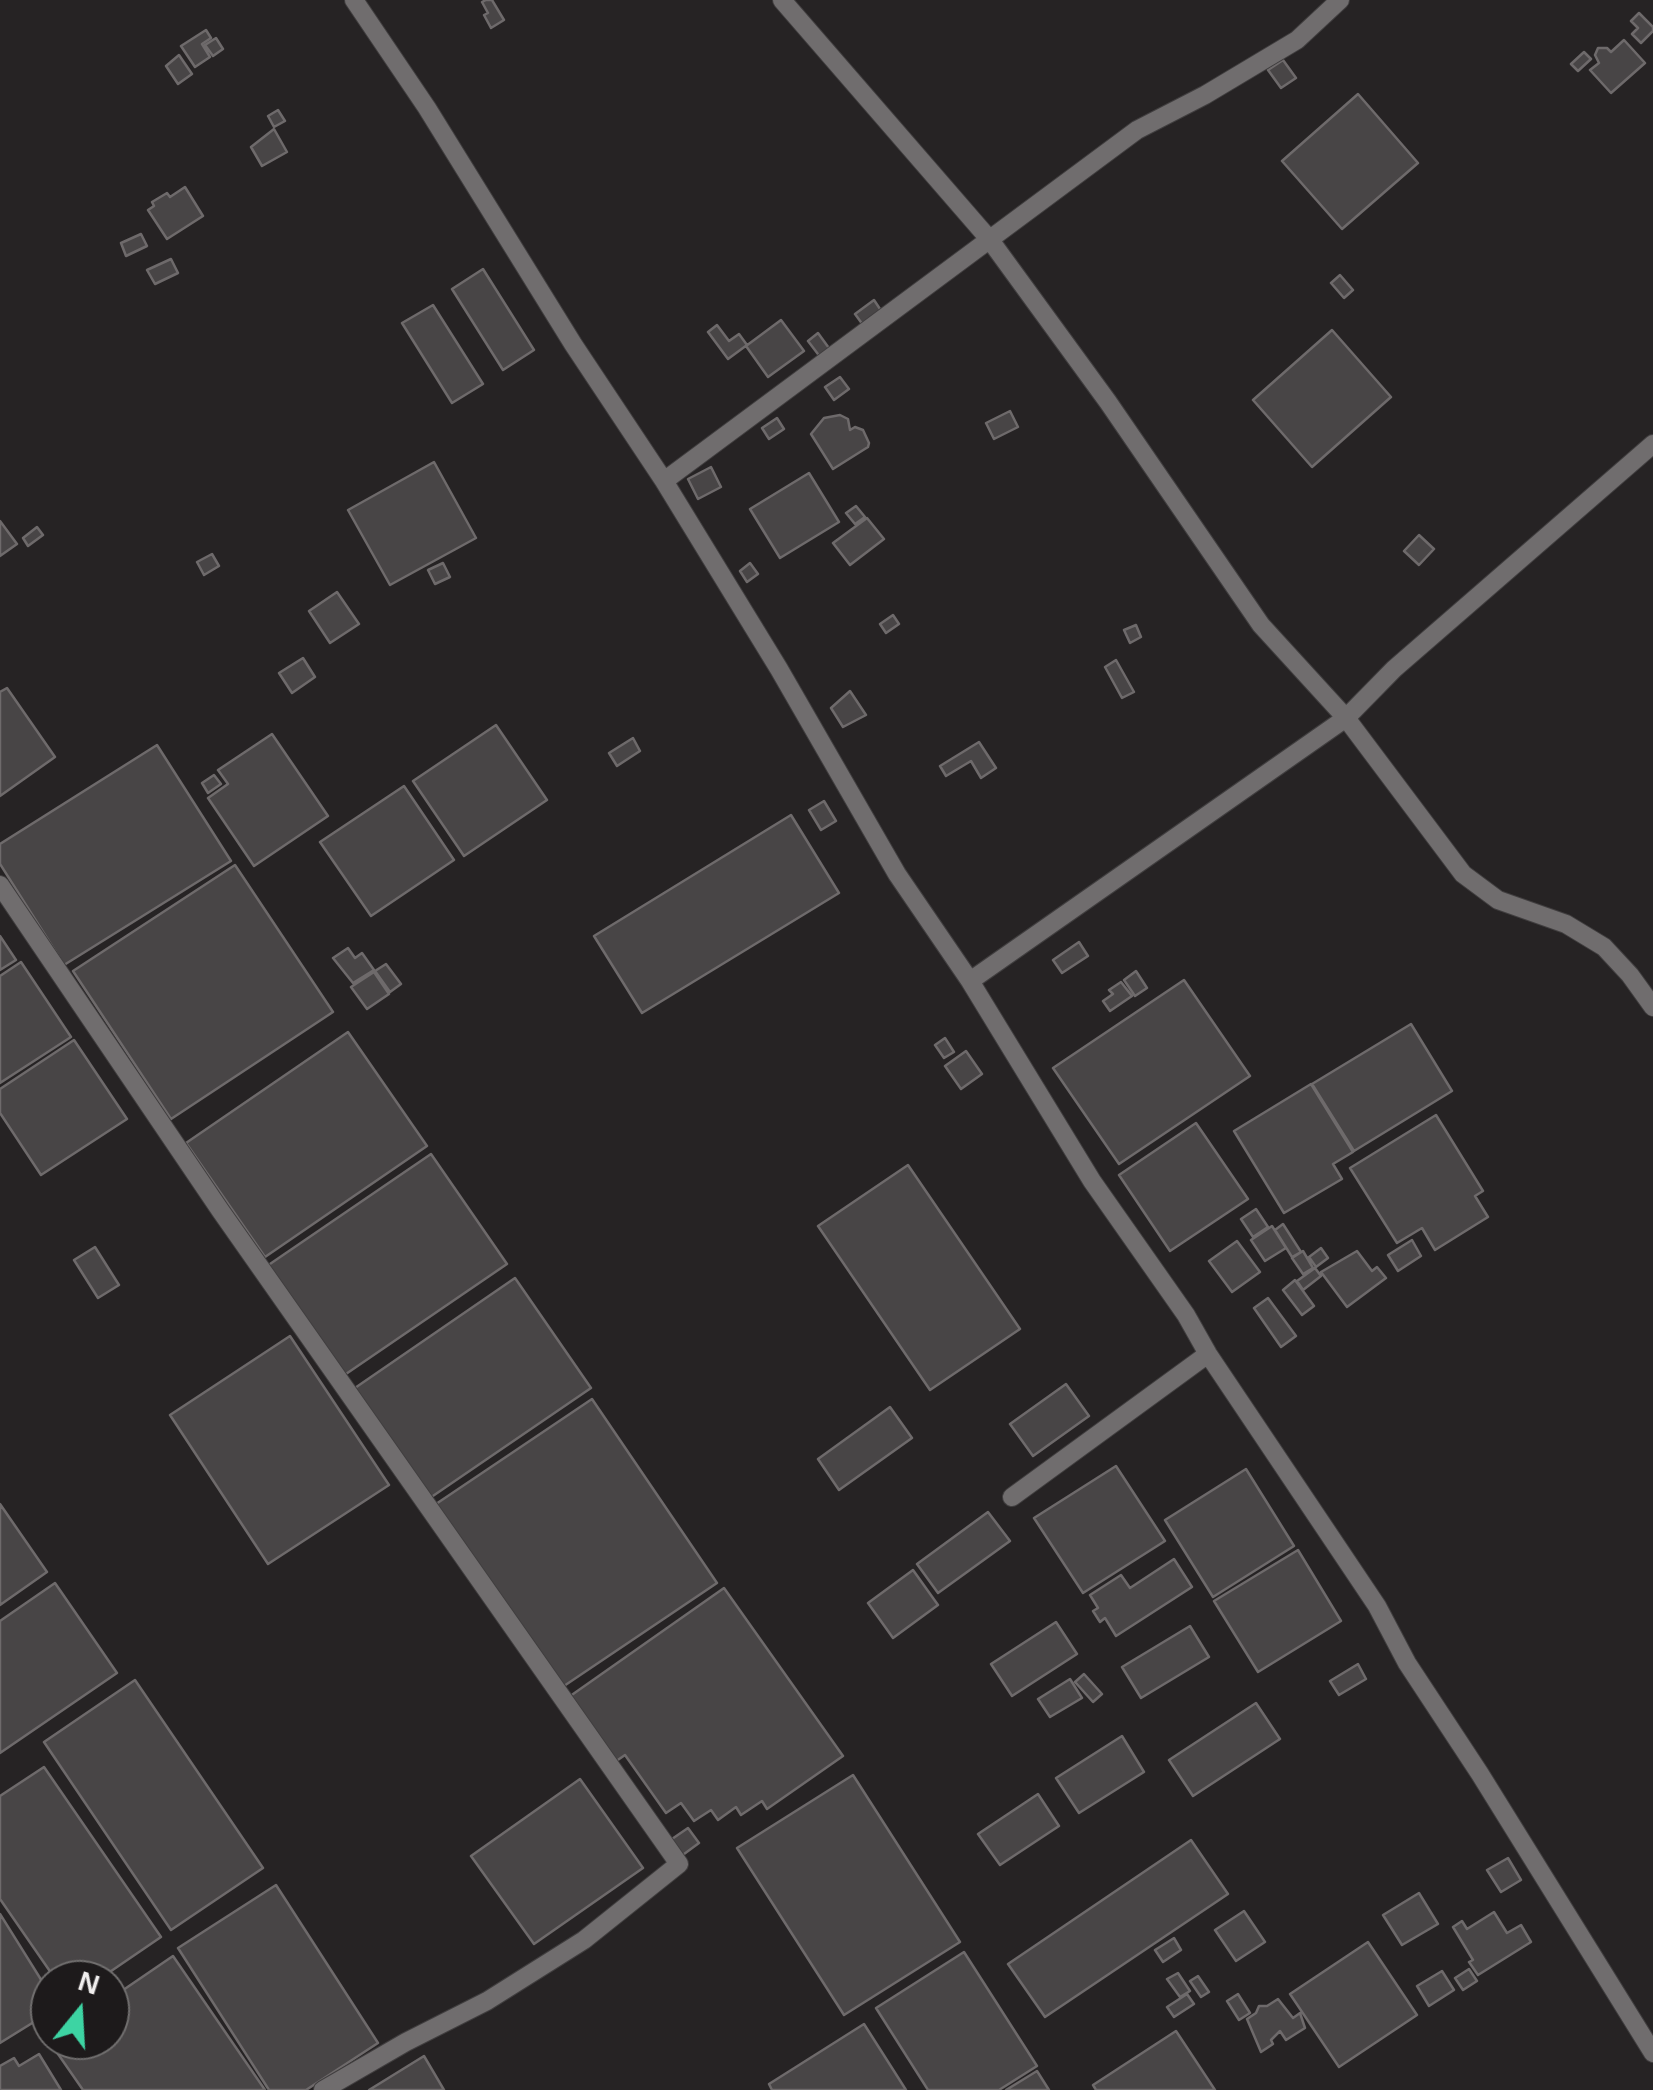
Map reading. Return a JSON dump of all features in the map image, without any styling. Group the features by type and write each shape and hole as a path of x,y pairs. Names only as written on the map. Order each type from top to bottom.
{"street":[{"path":"782,0 990,240 1108,402 1261,625 1346,718 1463,874 1498,900 1566,924 1604,947 1653,1007"},
{"path":"664,481 1137,130 1297,40 1340,0"},
{"path":"359,2 563,328 664,481 779,669 897,874 970,981 1092,1181 1186,1315 1208,1354 1378,1606 1407,1664 1653,2053"},
{"path":"970,981 1346,718 1394,668 1653,444"},
{"path":"0,885 220,1210 679,1864 584,1940 487,2000 323,2090"},
{"path":"1012,1497 1208,1354"}],"building":[{"path":"492,0 504,20 491,28 484,15 488,13 482,2"},
{"path":"1639,13 1653,27 1641,43 1632,34 1638,28 1631,21"},
{"path":"206,30 211,38 202,44 210,57 195,67 181,46"},
{"path":"216,38 223,49 213,56 205,45"},
{"path":"1624,40 1645,63 1611,93 1590,70 1599,63 1595,55 1598,48 1611,52"},
{"path":"1584,52 1591,59 1578,71 1571,64"},
{"path":"179,55 192,74 178,84 166,66"},
{"path":"1283,60 1296,78 1281,88 1268,70"},
{"path":"1358,94 1418,163 1342,229 1282,161"},
{"path":"278,110 285,121 274,127 268,116"},
{"path":"274,129 287,152 262,166 251,147"},
{"path":"185,187 203,216 167,239 148,210 154,206 152,202"},
{"path":"141,234 147,246 126,256 121,243"},
{"path":"171,259 178,273 155,284 147,270"},
{"path":"483,269 534,350 503,370 452,289"},
{"path":"1340,275 1353,290 1344,298 1331,283"},
{"path":"874,300 882,312 863,325 855,314"},
{"path":"433,305 483,384 452,403 402,323"},
{"path":"781,320 804,351 768,377 746,346"},
{"path":"717,325 729,341 739,334 747,345 728,359 708,332"},
{"path":"1332,330 1391,397 1312,467 1253,400"},
{"path":"818,333 834,355 824,362 808,341"},
{"path":"840,377 849,389 834,400 825,387"},
{"path":"1010,411 1018,427 994,439 986,423"},
{"path":"840,415 848,419 850,430 863,430 869,443 833,469 811,434 824,418"},
{"path":"777,418 784,429 769,439 762,428"},
{"path":"434,462 476,538 390,585 348,510"},
{"path":"711,467 721,487 698,499 688,479"},
{"path":"809,473 839,522 780,558 750,509"},
{"path":"856,506 865,517 855,524 846,513"},
{"path":"867,518 884,539 850,565 833,543"},
{"path":"0,521 17,544 0,556"},
{"path":"37,527 43,535 28,546 23,538"},
{"path":"1419,535 1434,549 1419,565 1404,551"},
{"path":"212,554 219,566 204,575 197,562"},
{"path":"443,563 450,577 435,584 428,570"},
{"path":"750,563 758,574 747,582 740,571"},
{"path":"337,592 359,624 330,643 309,611"},
{"path":"893,615 899,624 886,633 880,624"},
{"path":"1136,625 1141,637 1130,643 1124,630"},
{"path":"303,658 315,677 292,693 279,673"},
{"path":"1116,660 1134,692 1122,698 1105,667"},
{"path":"7,688 55,757 0,796 0,692"},
{"path":"850,691 866,715 843,727 831,708"},
{"path":"496,725 547,800 464,856 413,781"},
{"path":"272,734 328,816 254,866 208,798 228,784 218,770"},
{"path":"633,738 640,751 617,766 609,753"},
{"path":"979,742 996,768 981,778 971,761 946,776 940,766"},
{"path":"157,745 231,861 64,965 0,864 0,844"},
{"path":"214,775 221,784 208,793 202,783"},
{"path":"404,786 454,860 371,916 320,842"},
{"path":"824,801 836,821 821,830 809,810"},
{"path":"791,815 839,893 642,1013 594,936"},
{"path":"235,865 333,1012 171,1119 73,971"},
{"path":"0,936 16,960 0,970"},
{"path":"1079,942 1088,956 1062,973 1053,960"},
{"path":"348,948 355,958 362,953 374,970 353,983 333,958"},
{"path":"21,962 71,1037 0,1083 0,976"},
{"path":"386,964 401,984 390,992 375,971"},
{"path":"1136,971 1147,988 1135,996 1124,980"},
{"path":"374,972 389,994 367,1009 351,987"},
{"path":"1184,980 1250,1076 1119,1164 1053,1068"},
{"path":"1121,982 1132,996 1110,1011 1103,1001 1113,994 1109,990"},
{"path":"1411,1024 1452,1091 1354,1151 1312,1084"},
{"path":"348,1032 427,1146 265,1257 186,1143"},
{"path":"945,1038 954,1052 944,1058 935,1045"},
{"path":"74,1040 127,1119 41,1175 0,1113 0,1089"},
{"path":"966,1051 982,1074 961,1089 945,1066"},
{"path":"1311,1084 1353,1152 1333,1164 1342,1179 1284,1213 1234,1131"},
{"path":"1436,1115 1483,1191 1475,1196 1488,1217 1435,1250 1422,1228 1397,1243 1350,1168"},
{"path":"1196,1123 1248,1199 1170,1251 1119,1175"},
{"path":"431,1154 507,1264 343,1376 267,1266"},
{"path":"908,1165 1020,1329 930,1390 818,1226"},
{"path":"1256,1209 1268,1227 1253,1237 1241,1219"},
{"path":"1283,1224 1301,1252 1292,1257 1275,1230"},
{"path":"1272,1226 1286,1248 1265,1261 1251,1240"},
{"path":"1412,1240 1421,1256 1398,1271 1388,1255"},
{"path":"1237,1241 1260,1272 1232,1292 1209,1261"},
{"path":"95,1247 119,1285 98,1298 74,1260"},
{"path":"1321,1248 1328,1258 1316,1267 1309,1257"},
{"path":"1303,1251 1313,1268 1303,1274 1292,1258"},
{"path":"1357,1251 1372,1271 1377,1267 1386,1278 1347,1307 1321,1272"},
{"path":"1315,1268 1321,1276 1303,1290 1297,1281"},
{"path":"515,1278 591,1388 427,1500 352,1390"},
{"path":"1295,1280 1314,1306 1302,1315 1283,1290"},
{"path":"1268,1298 1296,1336 1281,1347 1254,1308"},
{"path":"290,1336 389,1485 268,1564 170,1415"},
{"path":"1066,1384 1089,1416 1033,1456 1010,1424"},
{"path":"592,1399 717,1583 558,1690 433,1506"},
{"path":"890,1407 912,1438 839,1490 818,1459"},
{"path":"1116,1466 1165,1541 1083,1593 1034,1518"},
{"path":"1246,1469 1294,1546 1213,1597 1165,1520"},
{"path":"0,1504 47,1572 0,1605"},
{"path":"988,1512 1010,1541 938,1593 917,1564"},
{"path":"1298,1550 1341,1621 1258,1672 1214,1601"},
{"path":"1174,1559 1192,1587 1116,1636 1105,1618 1100,1622 1090,1595 1121,1575 1130,1588"},
{"path":"913,1570 938,1605 893,1638 868,1603"},
{"path":"55,1583 117,1673 0,1753 0,1621"},
{"path":"724,1588 843,1756 767,1809 762,1801 741,1815 736,1807 718,1820 711,1810 694,1821 681,1803 666,1813 625,1755 612,1764 566,1699"},
{"path":"1056,1622 1077,1654 1012,1696 991,1664"},
{"path":"1190,1626 1209,1657 1141,1698 1122,1667"},
{"path":"1358,1664 1366,1679 1339,1695 1330,1681"},
{"path":"1084,1674 1102,1694 1093,1702 1075,1682"},
{"path":"1070,1679 1082,1698 1050,1717 1038,1699"},
{"path":"135,1680 263,1868 171,1930 44,1742"},
{"path":"1256,1703 1280,1739 1193,1796 1169,1760"},
{"path":"1122,1736 1144,1772 1079,1813 1056,1778"},
{"path":"44,1767 161,1937 127,1960 42,1960 0,1899 0,1796"},
{"path":"853,1775 960,1942 844,2015 737,1848"},
{"path":"580,1779 643,1868 534,1944 471,1856"},
{"path":"1038,1794 1059,1826 1000,1865 978,1834"},
{"path":"688,1828 699,1843 680,1857 669,1841"},
{"path":"1191,1840 1228,1894 1045,2017 1008,1964"},
{"path":"1508,1858 1521,1880 1501,1892 1487,1870"},
{"path":"276,1885 378,2043 306,2090 269,2090 178,1948"},
{"path":"1419,1893 1438,1924 1402,1945 1383,1915"},
{"path":"1244,1911 1265,1942 1236,1961 1215,1930"},
{"path":"1494,1912 1507,1933 1521,1925 1531,1942 1478,1975 1453,1927 1462,1921 1467,1929"},
{"path":"0,1914 30,1962 30,2024 0,2043"},
{"path":"1174,1938 1181,1950 1163,1962 1155,1950"},
{"path":"1368,1942 1417,2015 1339,2067 1290,1994"},
{"path":"964,1952 1037,2066 999,2090 928,2090 876,2008"},
{"path":"173,1956 265,2090 83,2090 62,2060 130,2060 130,1985"},
{"path":"1469,1969 1477,1981 1463,1990 1455,1978"},
{"path":"1442,1971 1454,1990 1429,2006 1417,1986"},
{"path":"1178,1973 1190,1991 1180,1997 1167,1979"},
{"path":"1198,1976 1209,1992 1201,1997 1190,1981"},
{"path":"1187,1994 1194,2004 1174,2017 1167,2007"},
{"path":"1238,1994 1250,2013 1239,2020 1227,2001"},
{"path":"1278,1999 1293,2018 1300,2013 1305,2028 1286,2040 1280,2031 1271,2040 1273,2044 1261,2052 1247,2019 1259,2006"},
{"path":"864,2024 906,2090 772,2090 769,2084"},
{"path":"1176,2031 1215,2090 1096,2090 1093,2085"},
{"path":"424,2056 444,2090 369,2090"},
{"path":"14,2058 19,2066 30,2059 43,2060 61,2090 0,2090 0,2066"},
{"path":"1037,2071 1049,2090 1006,2090"}]}
